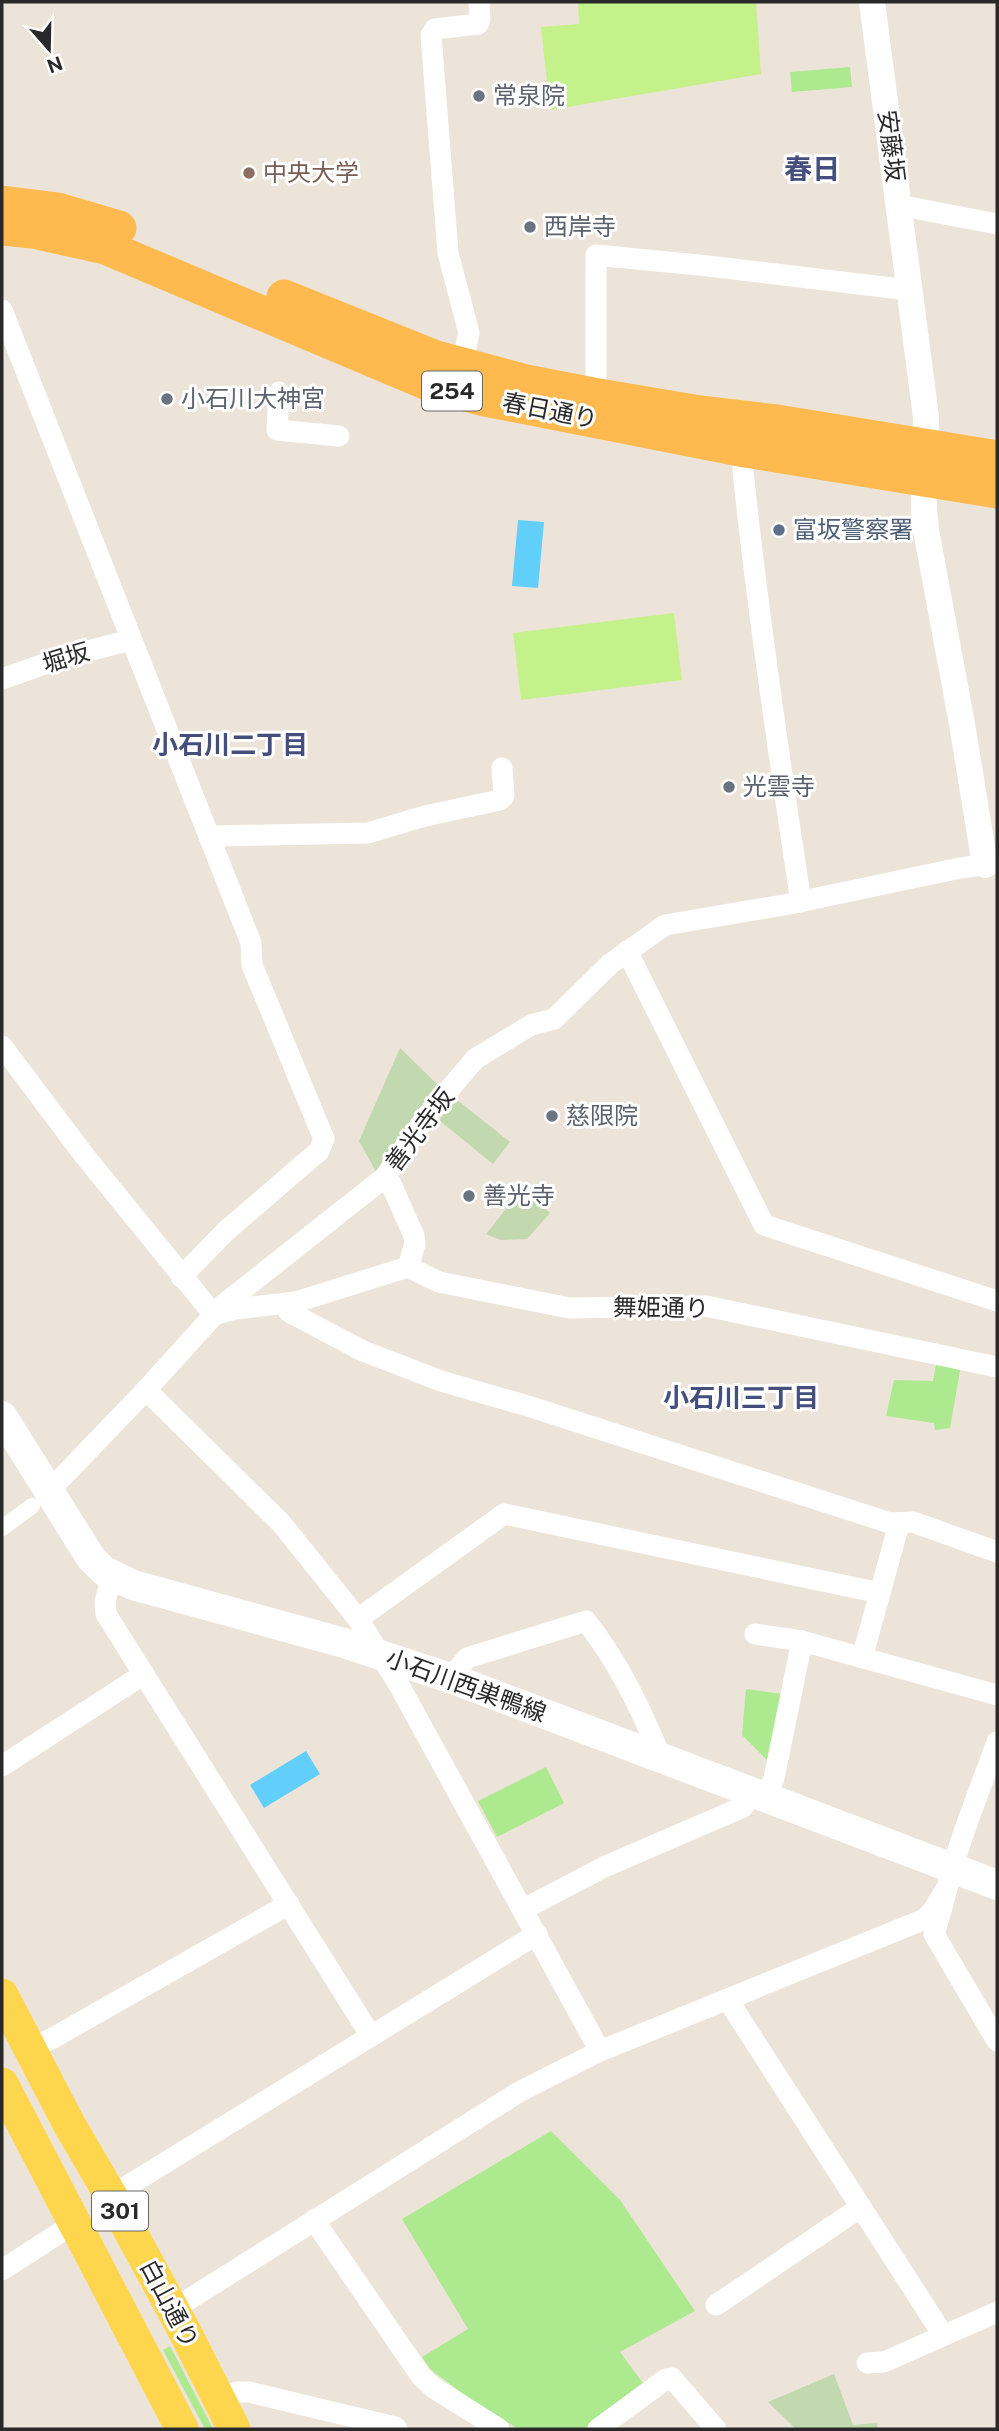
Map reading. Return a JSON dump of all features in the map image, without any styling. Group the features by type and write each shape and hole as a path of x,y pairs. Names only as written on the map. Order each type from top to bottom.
{"highway":[{"name":"春日通り","path":"2,203 58,210 115,226 386,339 458,379 745,450 925,463 997,458"},
{"name":"春日通り","path":"2,228 33,231 105,247 415,378 458,379 593,396 925,463 997,491"}],"main road":[{"name":"小石川西巣鴨線","path":"2,1416 40,1498 91,1558 113,1576 132,1585 380,1654 450,1678 759,1794 949,1878 997,1885"},
{"name":"白山通り","path":"2,1995 234,2429"},
{"name":"白山通り","path":"2,2084 182,2429"},
{"path":"111,2196 106,2210 110,2227 145,2296 143,2302 131,2308 115,2300"},
{"path":"172,2310 152,2325 152,2337 200,2429"}],"street":[{"path":"458,379 470,333 448,254 431,35 435,29 478,24 478,2"},
{"name":"安藤坂","path":"872,2 926,417 926,530 991,864"},
{"path":"898,205 997,224"},
{"path":"593,396 596,378 596,255 909,290"},
{"path":"2,310 210,836 251,943 252,965 324,1143 314,1157 226,1231 181,1277"},
{"path":"279,392 277,430 339,436"},
{"path":"745,450 743,471 757,601 801,902"},
{"name":"堀坂","path":"2,679 64,657 131,640"},
{"path":"210,836 368,833 500,800 504,796 502,768"},
{"name":"善光寺坂","path":"40,1498 234,1295 385,1177 425,1118 475,1059 531,1026 554,1019 610,964 665,925 801,902 991,864"},
{"path":"627,951 764,1226 997,1301"},
{"path":"2,1046 84,1155 214,1315 235,1309 285,1304 408,1267 415,1244 414,1236 391,1184 385,1177"},
{"name":"舞姫通り","path":"408,1267 439,1282 569,1308 705,1306 997,1367"},
{"path":"285,1304 289,1312 363,1351 441,1381 528,1406 890,1523 913,1522 997,1552"},
{"path":"146,1390 281,1522 358,1619 524,1909 600,2051"},
{"path":"2,1528 40,1498"},
{"path":"358,1619 504,1514 880,1593"},
{"path":"862,1658 898,1524"},
{"path":"113,1576 105,1602 106,1614 371,2036"},
{"path":"450,1678 467,1658 586,1622 604,1644 636,1698 661,1758"},
{"path":"755,1634 802,1641 997,1695"},
{"path":"524,1909 604,1867 743,1807 759,1794 774,1778 802,1641"},
{"path":"2,1766 144,1674"},
{"path":"172,2310 519,2092 600,2051 925,1919 932,1912 949,1878 997,1742"},
{"path":"949,1878 944,1905 934,1934 997,2040"},
{"path":"30,2049 289,1904"},
{"path":"111,2196 537,1934"},
{"path":"728,2000 943,2335"},
{"path":"716,2305 861,2207"},
{"path":"314,2220 421,2376 433,2388 499,2429"},
{"path":"2,2270 75,2223"},
{"path":"867,2363 884,2362 997,2312"},
{"path":"598,2429 671,2378 716,2429"},
{"path":"218,2399 238,2392 249,2392 397,2429"}],"green space":[{"path":"578,2 756,2 761,74 550,110 541,27 579,24"},
{"path":"850,67 852,87 792,92 790,72"},
{"path":"674,613 682,680 521,700 513,633"},
{"path":"400,1048 440,1087 378,1175 359,1141"},
{"path":"456,1099 510,1142 493,1164 439,1120"},
{"path":"522,1189 550,1213 527,1239 501,1240 486,1234"},
{"path":"937,1360 961,1365 950,1428 935,1430 934,1423 886,1416 894,1380 933,1381"},
{"path":"746,1689 782,1694 770,1763 742,1735"},
{"path":"546,1767 564,1803 497,1837 478,1801"},
{"path":"551,2131 620,2200 695,2311 620,2352 645,2386 584,2429 519,2429 477,2404 431,2370 422,2357 468,2329 402,2219"},
{"path":"170,2346 213,2429 205,2429 163,2350"},
{"path":"834,2374 853,2425 877,2423 878,2429 796,2429 768,2402"}],"water":[{"path":"518,520 544,522 538,588 512,586"},
{"path":"306,1751 320,1774 264,1808 250,1785"}],"place":[{"name":"常泉院","path":"479,96"},
{"name":"中央大学","path":"249,173"},
{"name":"西岸寺","path":"530,227"},
{"name":"小石川大神宮","path":"167,399"},
{"name":"富坂警察署","path":"779,530"},
{"name":"光雲寺","path":"729,787"},
{"name":"慈限院","path":"552,1116"},
{"name":"善光寺","path":"469,1196"}],"district":[{"name":"春日","path":"812,169"},
{"name":"小石川二丁目","path":"230,745"},
{"name":"小石川三丁目","path":"741,1398"}]}
